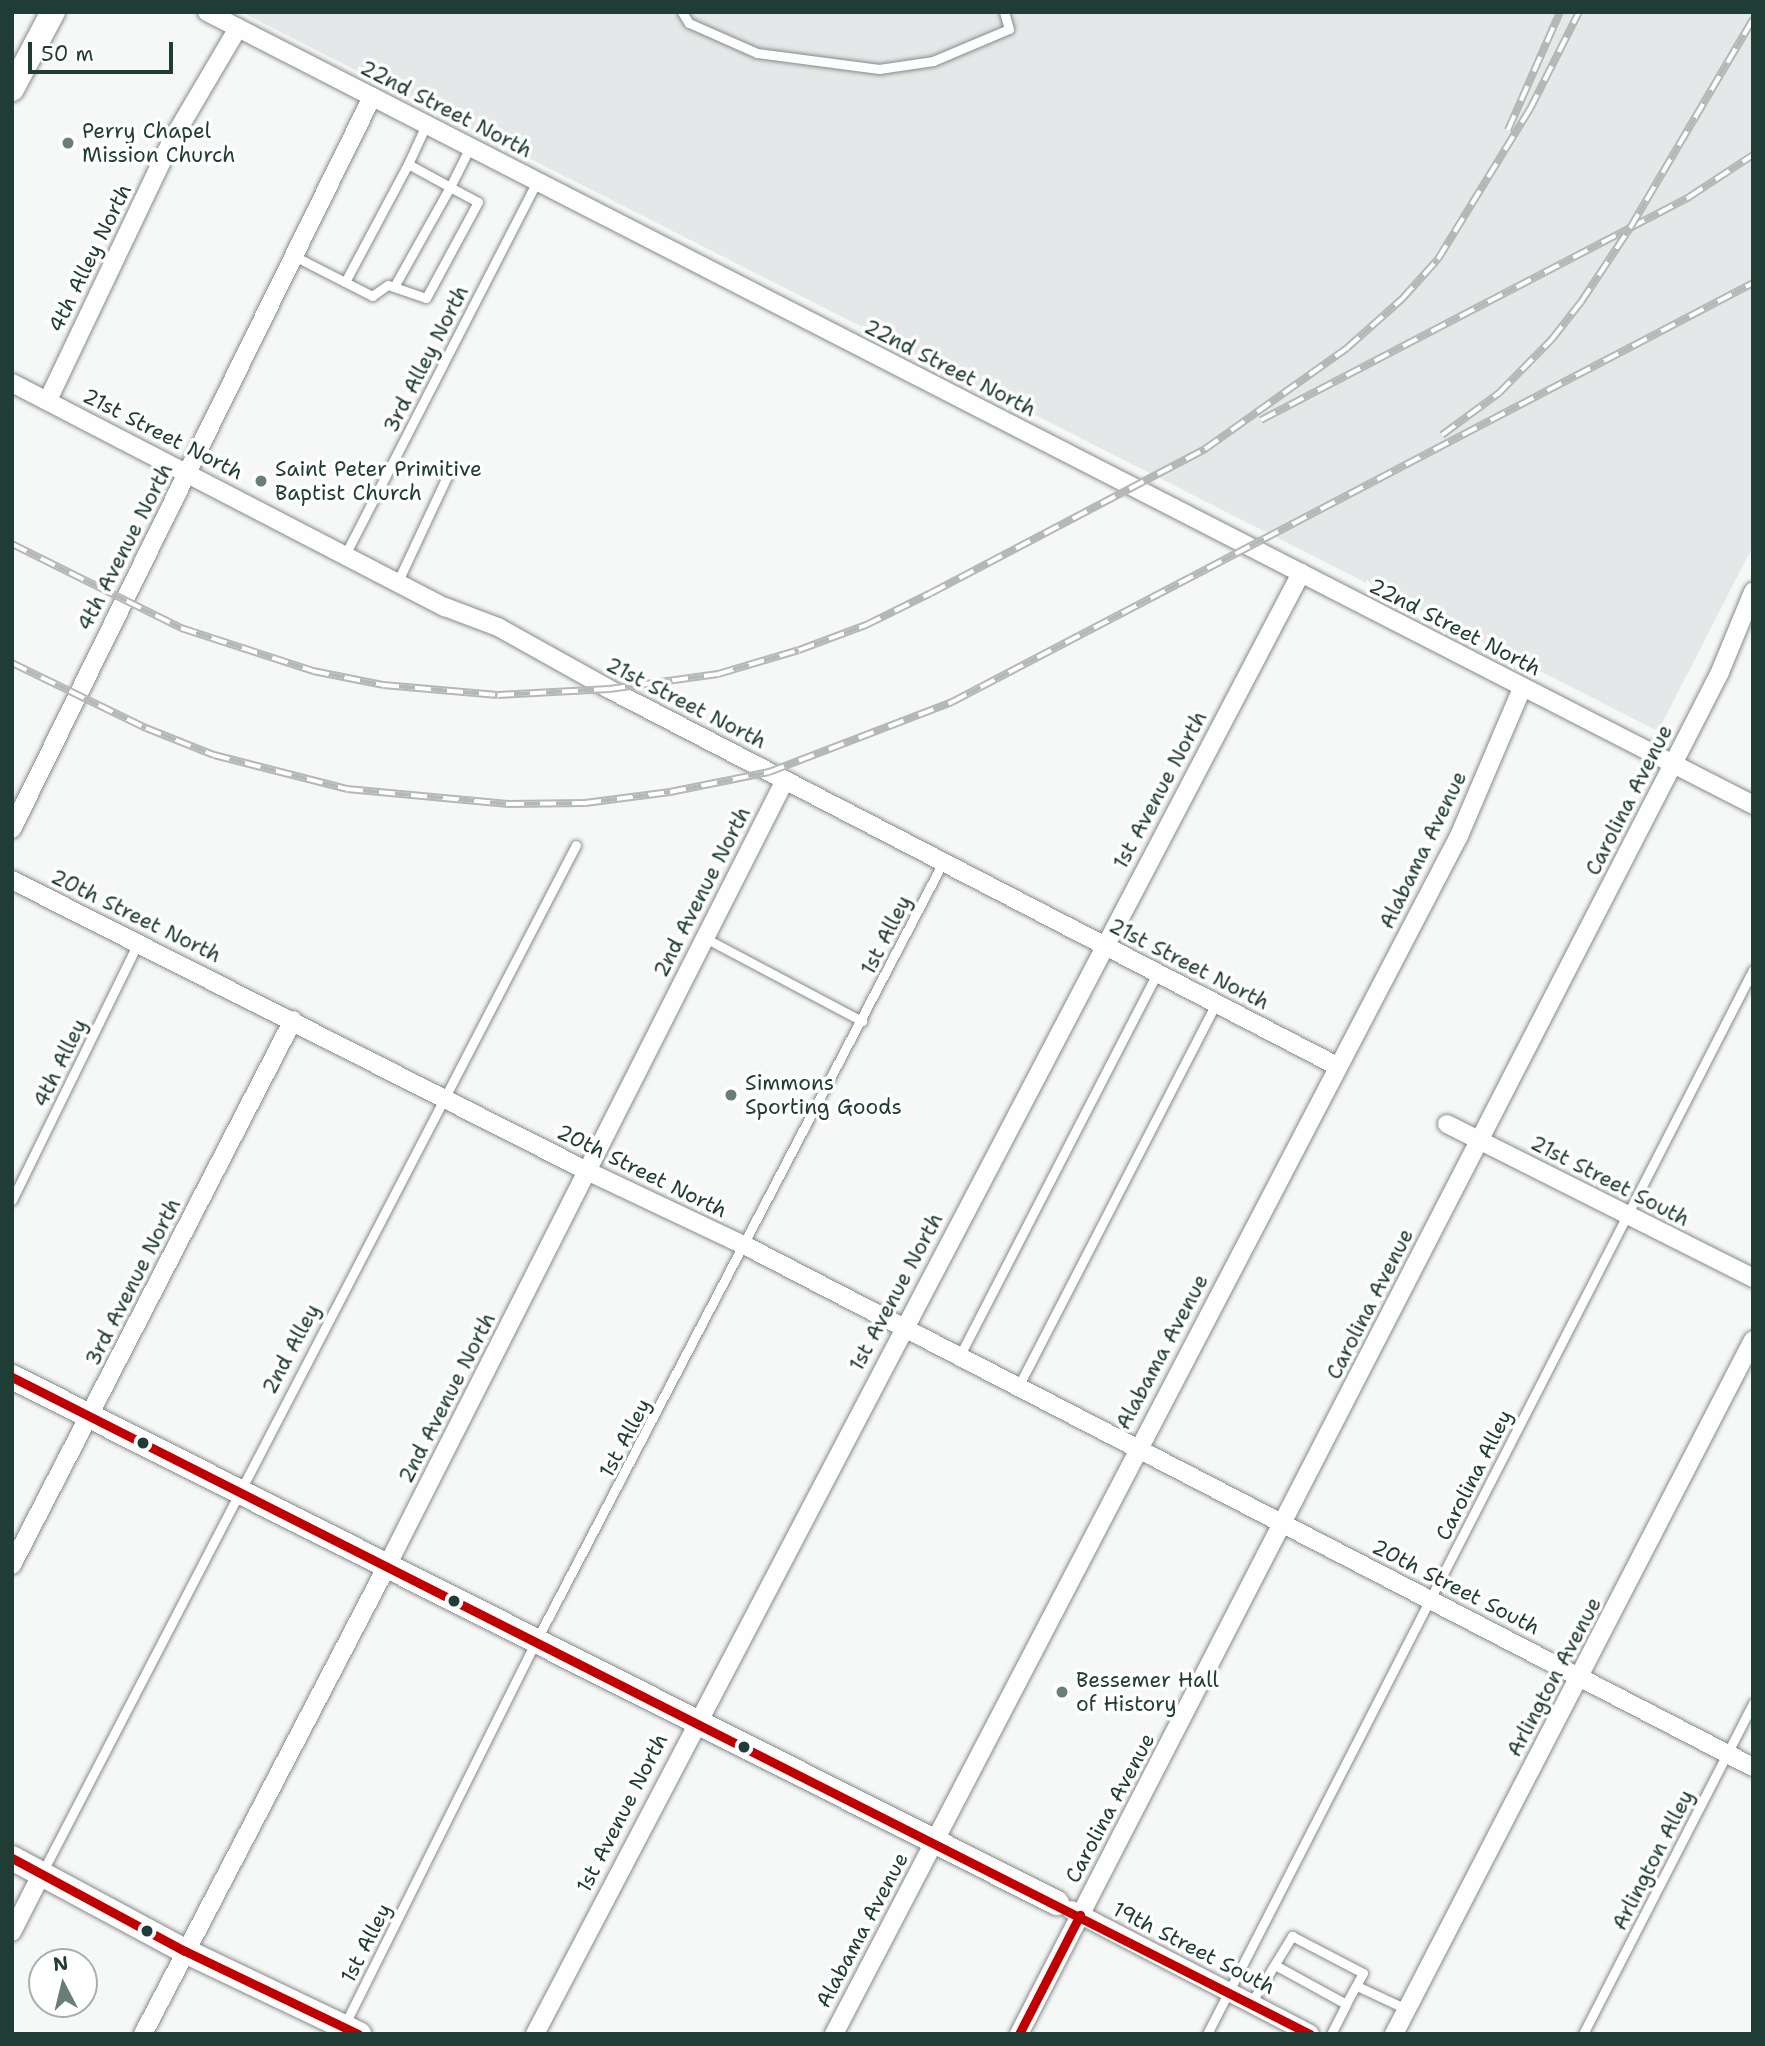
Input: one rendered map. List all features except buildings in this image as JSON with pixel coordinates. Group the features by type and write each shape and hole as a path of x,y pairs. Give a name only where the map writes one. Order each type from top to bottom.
{"street":[{"path":"12,89 52,12"},
{"name":"22nd Street North","path":"206,12 1753,805"},
{"name":"4th Alley North","path":"48,400 172,141 238,28"},
{"name":"4th Avenue North","path":"12,829 372,97"},
{"name":"21st Street North","path":"12,383 445,607 498,627 785,780 1338,1066"},
{"name":"1st Avenue North","path":"535,2034 695,1721 1301,573"},
{"name":"Carolina Avenue","path":"1019,2034 1283,1526 1720,672 1753,592"},
{"name":"Alabama Avenue","path":"834,2034 1459,836 1521,688"},
{"name":"2nd Avenue North","path":"143,2034 387,1566 785,780"},
{"name":"20th Street North","path":"12,880 587,1171 747,1246 1249,1508"},
{"name":"3rd Avenue North","path":"12,1565 293,1020"},
{"name":"21st Street South","path":"1447,1124 1753,1278"},
{"name":"Arlington Avenue","path":"1394,2034 1753,1340"},
{"path":"12,1377 1057,1903"},
{"name":"20th Street South","path":"1249,1508 1581,1676 1753,1767"},
{"path":"12,1858 185,1951 348,2031"},
{"path":"12,1932 43,1873"},
{"name":"19th Street South","path":"1057,1903 1310,2034"}],"lane":[{"path":"682,12 689,23 757,53 879,69 933,61 1009,29 1004,12"},
{"path":"345,282 426,125"},
{"path":"294,256 372,296 395,285 470,147"},
{"path":"395,285 426,298 478,202 408,164"},
{"name":"3rd Alley North","path":"345,553 537,181"},
{"path":"398,581 451,468"},
{"name":"2nd Alley","path":"43,1873 237,1491 576,845"},
{"name":"1st Alley","path":"348,2031 536,1641 747,1246 944,860"},
{"path":"705,938 862,1021"},
{"name":"4th Alley","path":"12,1200 138,943"},
{"name":"Carolina Alley","path":"1207,2034 1753,970"},
{"path":"959,1357 1157,972"},
{"path":"1018,1387 1216,1003"},
{"name":"Arlington Alley","path":"1583,2034 1753,1703"},
{"path":"1251,2003 1292,1936 1363,1973 1331,2034"},
{"path":"1275,1965 1346,2004"},
{"path":"1357,1986 1406,2009"}],"shaded area":[{"path":"241,12 1753,12 1753,546 1658,731"}],"railway":[{"path":"1508,130 1560,12"},
{"path":"12,544 181,628 313,671 383,685 498,695 609,689 718,674 799,650 866,625 931,593 1205,449 1347,348 1402,299 1438,259 1530,109 1579,12"},
{"path":"1442,435 1499,393 1552,339 1581,302 1630,228 1753,19"},
{"path":"1261,420 1689,197 1753,155"},
{"path":"12,663 146,728 214,755 347,789 508,804 585,803 670,792 769,772 952,702 1753,283"}],"transit line":[{"path":"12,1377 1310,2034"},
{"path":"12,1858 185,1951 358,2034"},
{"path":"1019,2034 1080,1915"}],"place":[{"name":"Perry Chapel Mission Church","path":"68,143"},
{"name":"Saint Peter Primitive Baptist Church","path":"261,481"},
{"name":"Simmons Sporting Goods","path":"731,1095"},
{"name":"Bessemer Hall of History","path":"1062,1692"}]}
